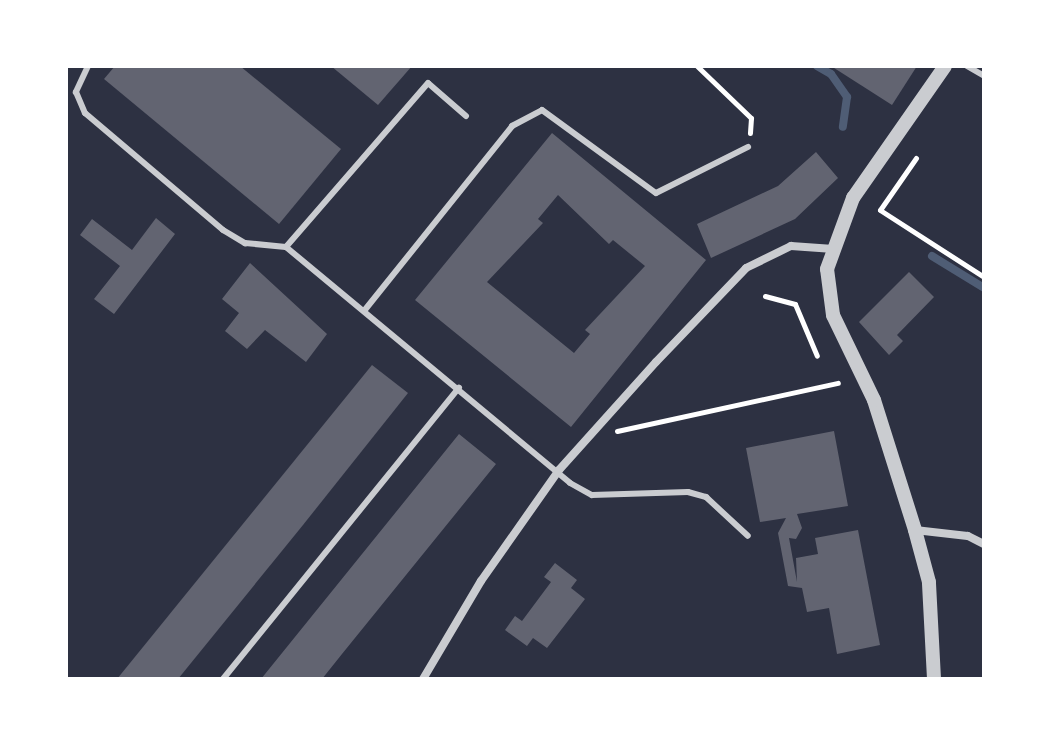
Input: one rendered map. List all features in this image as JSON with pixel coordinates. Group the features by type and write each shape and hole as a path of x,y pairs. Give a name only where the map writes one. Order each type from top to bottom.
{"street":[{"path":"934,679 929,582 874,400 833,315 827,279 830,249 853,198 945,66"},
{"path":"423,679 481,581 559,470 746,268 791,246 830,249"},
{"path":"915,530 968,536 984,544"}],"lane":[{"path":"88,66 76,92 85,113 223,230 245,243 286,247 592,495 688,492 706,497 748,536"},
{"path":"967,66 984,76"},
{"path":"286,247 428,83 466,116"},
{"path":"364,311 512,126 542,110 656,193 748,147"},
{"path":"223,679 459,388"}],"path":[{"path":"697,66 751,118 748,147"},
{"path":"916,158 880,210 984,277"},
{"path":"765,296 795,304 817,356"},
{"path":"617,431 838,383"}],"building":[{"path":"115,66 240,66 341,149 279,224 104,79"},
{"path":"331,66 412,66 378,105"},
{"path":"831,66 917,66 892,105"},
{"path":"552,133 706,260 571,427 415,300","holes":["558,195 609,244 613,240 645,266 585,330 590,334 574,353 487,282 543,223 538,219"]},
{"path":"816,152 838,178 795,219 711,258 697,224 778,186"},
{"path":"156,218 175,234 114,314 94,299 120,266 80,235 92,219 132,250"},
{"path":"250,263 327,334 306,362 265,330 247,349 225,331 239,313 222,299"},
{"path":"909,272 934,297 897,335 903,341 889,355 859,322"},
{"path":"372,365 408,393 178,679 117,679"},
{"path":"834,431 848,506 797,514 802,528 796,539 789,538 797,582 796,558 818,554 815,538 858,530 880,645 837,654 829,608 807,612 802,588 788,586 778,533 786,518 760,522 746,448"},
{"path":"459,434 496,464 322,679 261,679"},
{"path":"555,563 577,580 571,588 585,599 547,648 533,638 527,646 505,630 515,616 522,621 551,582 544,577"}],"waterway":[{"path":"817,66 831,74 847,97 843,127"},
{"path":"932,256 984,288"}]}
